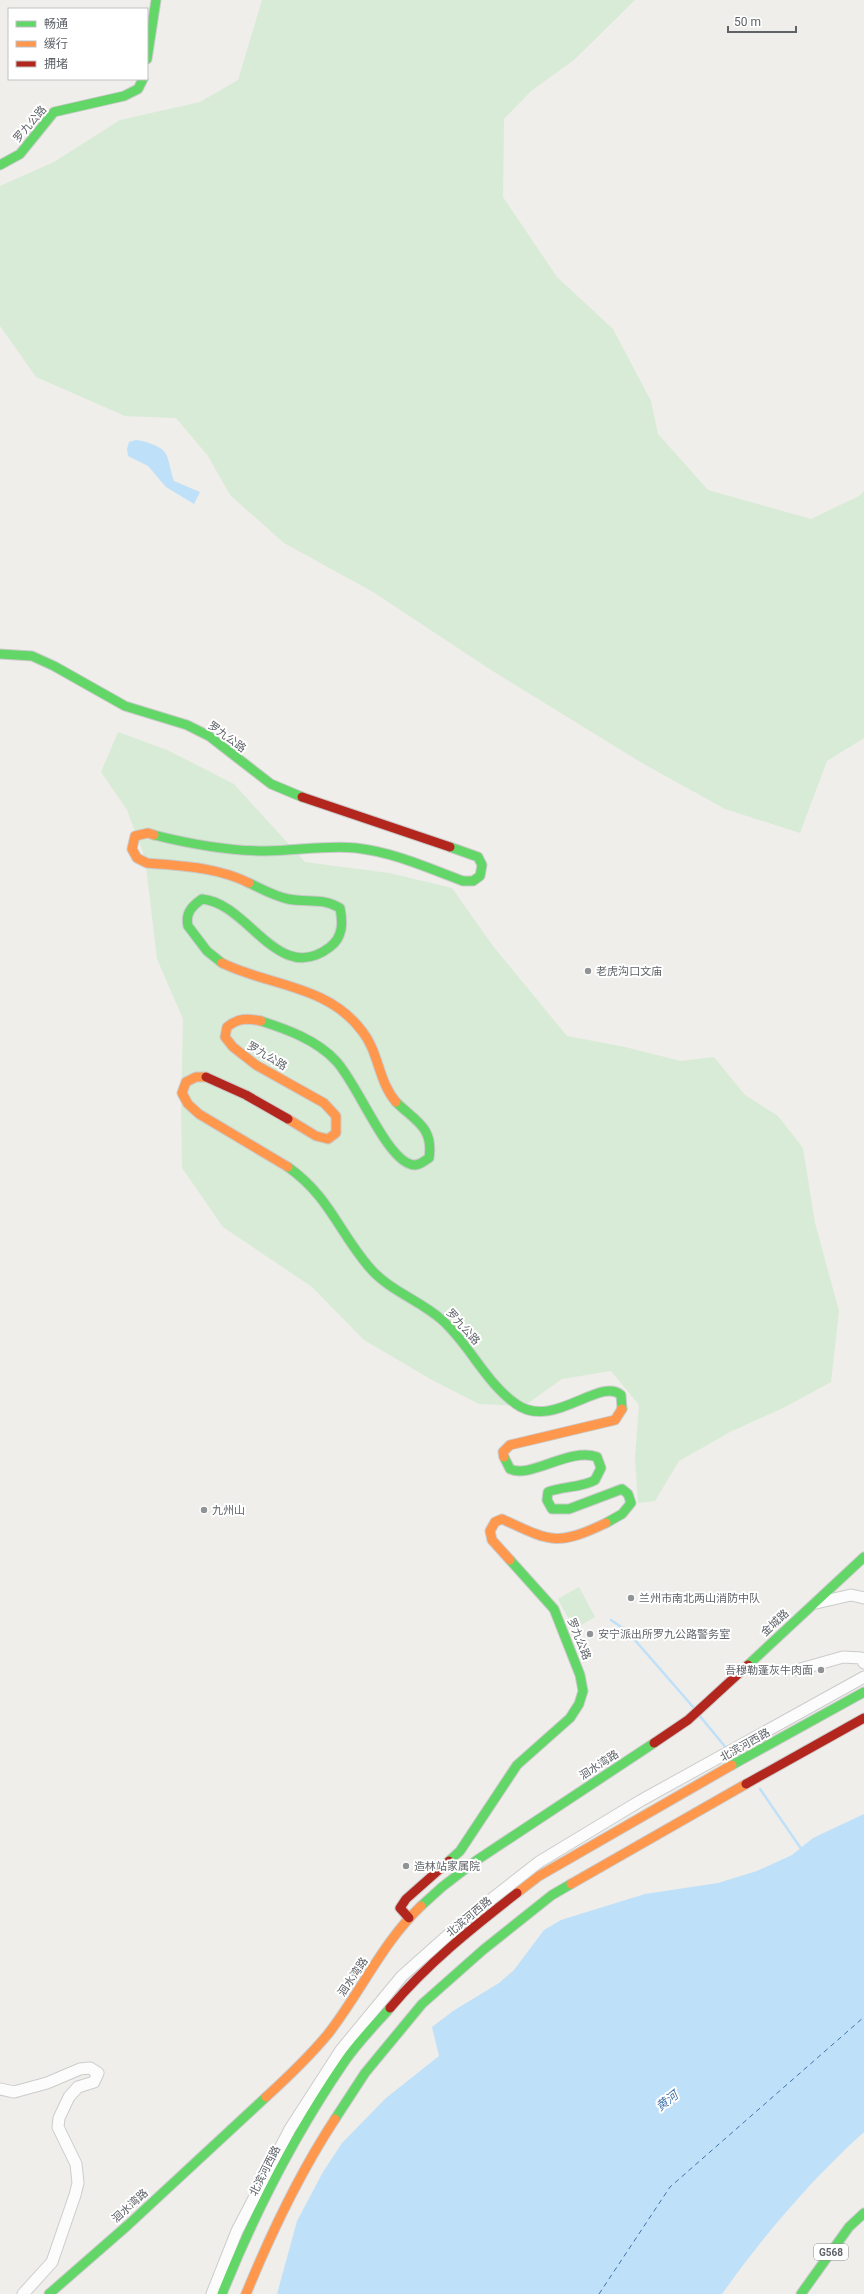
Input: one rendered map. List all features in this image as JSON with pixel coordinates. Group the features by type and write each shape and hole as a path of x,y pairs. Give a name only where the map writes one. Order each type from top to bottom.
{"main road":[{"path":"148,52 156,0"},
{"name":"罗九公路","path":"0,165 20,154 54,112 124,96 138,89 142,80"},
{"name":"罗九公路","path":"0,654 32,656 54,666 125,706 187,725 209,736 271,784 294,794 478,857 482,865 480,876 473,881 463,881 380,852 355,848 326,847 265,851 224,849 194,845 148,833 136,836 132,849 137,858 148,863 218,872 235,876 272,895 290,900 330,901 340,908 344,924 341,935 334,944 320,953 302,958 283,954 274,948 218,900 207,898 196,902 187,914 187,926 208,954 225,964 250,975 312,992 348,1016 361,1029 370,1043 385,1088 395,1101 423,1126 431,1137 432,1148 429,1158 420,1164 411,1166 401,1160 391,1149 335,1060 304,1038 272,1024 251,1020 237,1019 227,1027 225,1037 231,1047 244,1057 324,1103 335,1113 339,1123 336,1133 328,1139 316,1136 246,1095 204,1076 196,1077 186,1082 182,1093 188,1104 199,1114 299,1175 318,1193 376,1276 392,1288 422,1304 450,1327 508,1399 521,1408 534,1411 554,1411 567,1407 604,1390 614,1391 621,1396 624,1406 622,1413 615,1420 519,1442 510,1445 503,1452 504,1462 512,1470 523,1472 579,1454 590,1454 597,1458 601,1466 600,1474 594,1480 584,1484 558,1487 548,1492 547,1500 552,1509 561,1511 611,1490 622,1489 628,1494 631,1503 626,1512 575,1538 562,1541 549,1541 502,1519 495,1522 490,1531 492,1540 554,1609 580,1675 583,1691 579,1704 570,1718 517,1765 460,1851 406,1899 400,1908 409,1918"},
{"name":"金城路","path":"703,1706 864,1558"},
{"name":"北滨河西路","path":"222,2294 245,2238 297,2137 346,2060 406,1988 468,1932 539,1876 640,1817 864,1692"},
{"name":"洄水湾路","path":"48,2294 128,2225 294,2073 328,2033 393,1937 409,1918 442,1887 477,1860 693,1716 703,1706"},
{"path":"246,2294 265,2247 316,2148 365,2073 422,2004 483,1950 552,1895 651,1837 864,1718"},
{"name":"G568","path":"801,2294 849,2227 864,2212"}],"street":[{"path":"814,1603 851,1595 864,1598"},
{"path":"797,1670 843,1657 861,1658 864,1663"},
{"path":"212,2294 237,2231 290,2129 341,2050 402,1976 466,1919 538,1862 640,1801 864,1677"},
{"path":"0,2089 14,2092 47,2083 80,2069 90,2068 98,2073 94,2082 78,2088 69,2097 59,2118 58,2128 76,2164 78,2183 52,2262 23,2294"}],"green space":[{"path":"262,0 635,0 574,60 531,91 504,119 503,197 557,277 613,329 651,401 658,434 708,490 811,519 859,496 864,491 864,738 827,761 800,833 725,809 642,763 491,670 373,592 284,543 230,495 208,456 176,418 125,416 36,377 0,326 0,186 54,162 120,120 200,102 238,80"},
{"path":"118,732 167,750 234,784 305,862 389,873 452,888 493,946 567,1036 625,1047 681,1061 714,1057 745,1095 778,1116 803,1148 815,1223 839,1311 831,1382 785,1407 730,1432 679,1461 655,1501 638,1503 635,1458 639,1405 611,1371 562,1379 524,1406 479,1404 432,1380 364,1340 312,1287 223,1227 182,1168 181,1109 183,1019 157,959 145,858 127,810 101,772"},
{"path":"579,1587 595,1617 574,1629 558,1599"}],"water":[{"path":"136,440 153,444 164,451 167,456 174,481 200,492 194,504 166,487 148,466 128,456 127,449 129,442"},
{"name":"黄河","path":"864,1814 864,2132 825,2169 788,2209 722,2294 277,2294 297,2221 323,2172 342,2143 386,2098 439,2056 432,2027 453,2011 499,1983 514,1970 544,1930 561,1920 645,1894 718,1883 757,1871 792,1855 813,1838"}],"waterway":[{"path":"611,1620 627,1631 694,1708"},
{"path":"699,1715 727,1749"},
{"path":"760,1789 802,1850"}],"ferry route":[{"path":"599,2294 670,2187 864,2017"}],"traffic: fast":[{"path":"148,52 156,0"},
{"path":"0,165 20,154 54,112 124,96 138,89 142,80"},
{"path":"0,654 32,656 54,666 125,706 187,725 209,736 271,784 302,797"},
{"path":"154,835 209,846 251,851 276,851 333,847 356,848 397,857 463,881 473,881 480,876 482,865 478,857 450,847"},
{"path":"222,963 207,951 188,926 187,921 190,910 202,899 219,904 235,914 264,940 279,950 295,957 311,957 330,947 340,934 342,924 340,908 321,901 283,898 249,883"},
{"path":"261,1021 311,1041 336,1061 353,1085 381,1134 391,1148 401,1158 410,1164 420,1164 429,1158 429,1139 422,1126 396,1102"},
{"path":"288,1167 302,1178 324,1202 358,1254 369,1267 386,1283 442,1320 461,1341 495,1385 516,1404 530,1411 545,1411 560,1408 601,1392 612,1391 621,1395 622,1409"},
{"path":"504,1457 510,1469 519,1471 529,1470 575,1456 586,1455 597,1457 601,1468 595,1480 590,1483 548,1492 547,1500 552,1509 569,1509 622,1489 628,1494 631,1503 622,1514 606,1523"},
{"path":"748,1665 864,1557"},
{"path":"449,1861 460,1851 517,1765 570,1718 579,1704 583,1691 580,1675 554,1609 510,1560"},
{"path":"732,1765 864,1692"},
{"path":"421,1906 442,1887 477,1860 654,1743"},
{"path":"335,2119 365,2073 422,2004 483,1950 552,1895 571,1884"},
{"path":"222,2294 262,2203 309,2117 350,2054 390,2008"},
{"path":"49,2294 128,2225 266,2097"},
{"path":"801,2294 849,2227 864,2213"}],"traffic: slow":[{"path":"154,835 148,833 135,836 132,849 137,858 147,863 212,870 249,883"},
{"path":"222,963 240,971 315,995 332,1004 348,1016 368,1039 385,1085 396,1102"},
{"path":"261,1021 251,1019 239,1020 227,1027 225,1037 233,1047 256,1065 324,1103 336,1116 336,1133 328,1139 316,1136 288,1119"},
{"path":"206,1077 196,1077 186,1082 182,1093 188,1104 199,1114 288,1167"},
{"path":"504,1457 503,1452 510,1445 615,1420 622,1409"},
{"path":"510,1560 492,1540 490,1531 495,1522 502,1519 531,1532 553,1538 575,1536 606,1523"},
{"path":"517,1893 539,1876 732,1765"},
{"path":"571,1884 746,1784"},
{"path":"266,2097 298,2067 328,2034 383,1952 407,1920 421,1906"},
{"path":"246,2294 286,2204 309,2161 335,2119"}],"traffic: jam":[{"path":"302,797 450,847"},
{"path":"206,1077 246,1095 288,1119"},
{"path":"654,1743 688,1720 748,1665"},
{"path":"746,1784 864,1718"},
{"path":"409,1918 400,1908 406,1899 449,1861"},
{"path":"390,2008 419,1976 467,1933 517,1893"}],"place":[{"name":"老虎沟口文庙","path":"588,971"},
{"name":"九州山","path":"204,1510"},
{"name":"兰州市南北两山消防中队","path":"631,1598"},
{"name":"安宁派出所罗九公路警务室","path":"590,1634"},
{"name":"吾穆勒蓬灰牛肉面","path":"821,1670"},
{"name":"造林站家属院","path":"406,1866"}]}
